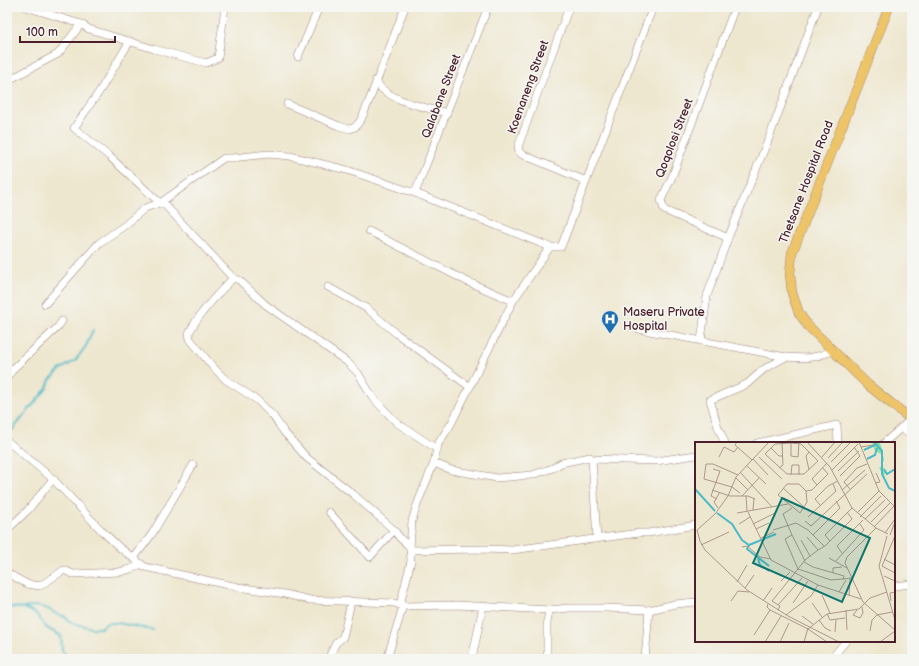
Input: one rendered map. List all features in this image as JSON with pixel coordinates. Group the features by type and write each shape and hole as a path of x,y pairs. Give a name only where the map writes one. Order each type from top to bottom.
{"main road":[{"name":"Thetsane Hospital Road","path":"888,7 792,253 790,274 792,293 799,313 808,326 868,385 911,420"}],"street":[{"path":"26,7 81,24 89,29 206,63 218,58 225,7"},
{"path":"298,57 319,7"},
{"path":"288,104 314,116 350,129 356,127 361,120 405,7"},
{"name":"Qalabane Street","path":"415,193 488,7"},
{"name":"Koenaneng Street","path":"569,7 518,147 521,154 586,181"},
{"path":"45,304 99,243 124,226 145,208 160,203 224,158 268,154 290,156 347,170 415,193 550,247 561,247 654,7"},
{"name":"Qoqolosi Street","path":"728,238 664,210 661,200 672,177 735,7"},
{"path":"701,342 707,296 728,238 754,178 818,7"},
{"path":"7,81 58,54 81,24"},
{"path":"130,41 99,92 74,128 110,157 160,203 165,205 233,278 239,280 266,305 347,362 358,373 374,398 396,424 437,449"},
{"path":"376,80 380,87 392,95 408,102 447,113"},
{"path":"368,231 466,281 513,301"},
{"path":"388,659 411,561 410,548 412,521 434,463 440,439 451,424 513,301 550,247"},
{"path":"233,278 208,304 189,333 190,339 212,366 226,380 257,400 273,416 284,432 307,458 353,494 394,530 410,548 512,550 648,533 695,525"},
{"path":"328,287 366,308 397,334 470,387"},
{"path":"7,377 15,367 58,328 62,321"},
{"path":"639,329 786,357 804,359 814,358 833,351"},
{"path":"725,442 718,427 710,400 747,384 764,369 786,357"},
{"path":"885,442 911,420"},
{"path":"761,442 837,425 838,442"},
{"path":"901,428 912,437"},
{"path":"7,441 53,479 102,531 119,547 145,567 238,587 285,594 310,600 394,603 401,606 483,606 549,610 569,608 649,610 675,604 695,602"},
{"path":"434,463 451,470 497,478 532,474 552,468 561,462 590,457 592,460 656,461 695,455"},
{"path":"592,460 597,539"},
{"path":"134,558 152,534 193,465"},
{"path":"7,530 28,510 53,479"},
{"path":"329,512 370,557 394,530"},
{"path":"7,573 27,584 40,586 64,570 73,574 95,574 125,571 141,564"},
{"path":"895,586 912,584"},
{"path":"328,659 336,643 343,637 351,602"},
{"path":"472,659 483,606"},
{"path":"547,659 547,623 549,610"},
{"path":"645,659 649,610"},
{"path":"831,659 845,642"}],"waterway":[{"path":"7,432 12,430 47,388 50,380 61,369 75,361 86,346 93,330"},
{"path":"7,607 24,608 35,606 46,608 58,615 64,616 72,623 92,628 101,628 107,623 118,623 153,630"},
{"path":"25,609 37,615 47,628 61,636 62,650 67,657 74,659"}],"place":[{"name":"Maseru Private Hospital","path":"610,334"}]}
